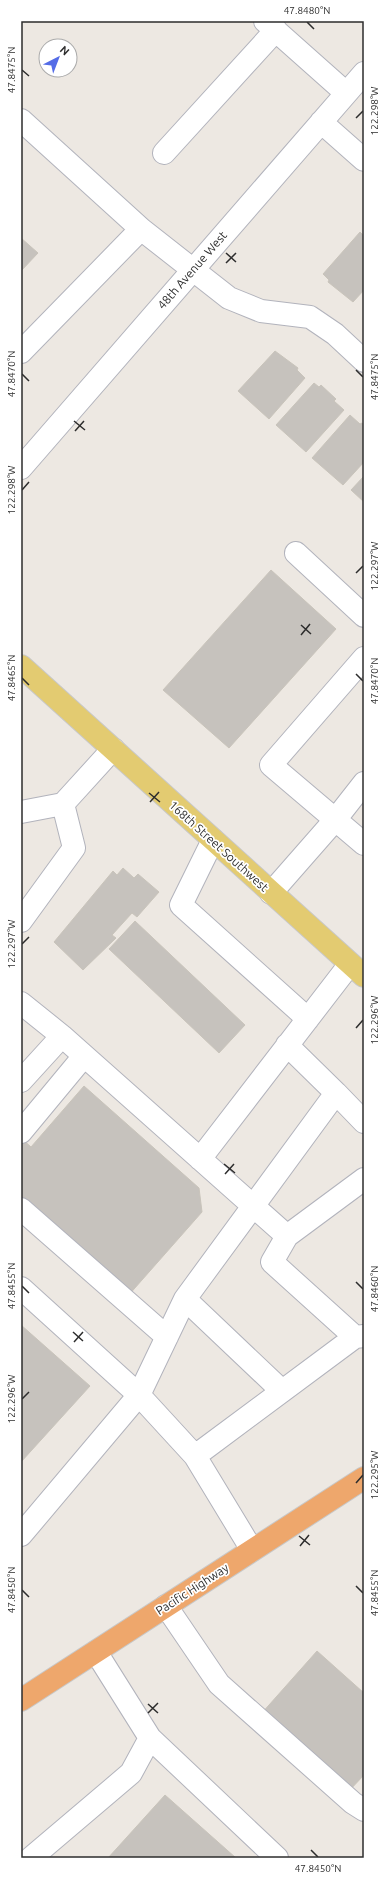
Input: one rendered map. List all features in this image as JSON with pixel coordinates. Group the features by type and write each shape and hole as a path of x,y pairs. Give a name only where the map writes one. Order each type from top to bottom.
{"highway":[{"name":"Pacific Highway","path":"23,1694 96,1652 364,1478"}],"main road":[{"name":"168th Street Southwest","path":"21,666 357,970"}],"street":[{"path":"164,153 271,25 346,93"},
{"name":"48th Avenue West","path":"21,468 364,73"},
{"path":"21,120 141,229 229,298 261,311 310,317 335,334 364,361"},
{"path":"321,122 364,160"},
{"path":"21,352 141,229"},
{"path":"296,554 364,616"},
{"path":"364,658 271,765 364,844"},
{"path":"21,812 63,804 113,749"},
{"path":"271,893 335,820 364,783"},
{"path":"21,921 74,848 63,804"},
{"path":"213,840 181,905 308,1019"},
{"path":"200,1159 308,1019 357,970"},
{"path":"21,1003 62,1036 287,1236"},
{"path":"21,1081 62,1036"},
{"path":"287,1045 364,1122"},
{"path":"21,1132 84,1056"},
{"path":"21,1534 139,1395 185,1300 336,1093"},
{"path":"195,1456 282,1391 360,1336 272,1262 287,1236 364,1179"},
{"path":"21,1209 167,1337"},
{"path":"21,1288 139,1395 195,1456 252,1550"},
{"path":"185,1300 282,1391"},
{"path":"166,1606 219,1684 358,1806"},
{"path":"96,1652 150,1738 277,1858"},
{"path":"31,1858 131,1772 150,1738"}],"building":[{"path":"360,232 364,236 364,290 353,302 328,282 329,280 323,274"},
{"path":"21,238 38,253 21,271"},
{"path":"275,351 298,368 297,370 305,378 269,419 238,391"},
{"path":"314,383 319,387 321,385 336,399 334,401 344,410 306,452 276,425"},
{"path":"350,415 360,424 362,423 364,425 364,462 343,485 312,458"},
{"path":"364,476 364,502 351,490"},
{"path":"271,570 336,629 229,748 163,690"},
{"path":"123,868 134,878 138,874 159,892 137,917 132,913 112,935 116,938 83,970 54,942 113,871 117,875"},
{"path":"135,921 245,1025 219,1053 109,949"},
{"path":"84,1086 199,1188 202,1212 127,1297 21,1204 21,1138 31,1147"},
{"path":"21,1325 90,1386 21,1462"},
{"path":"317,1651 364,1693 364,1775 348,1792 261,1714"},
{"path":"165,1795 236,1858 108,1858"}]}
